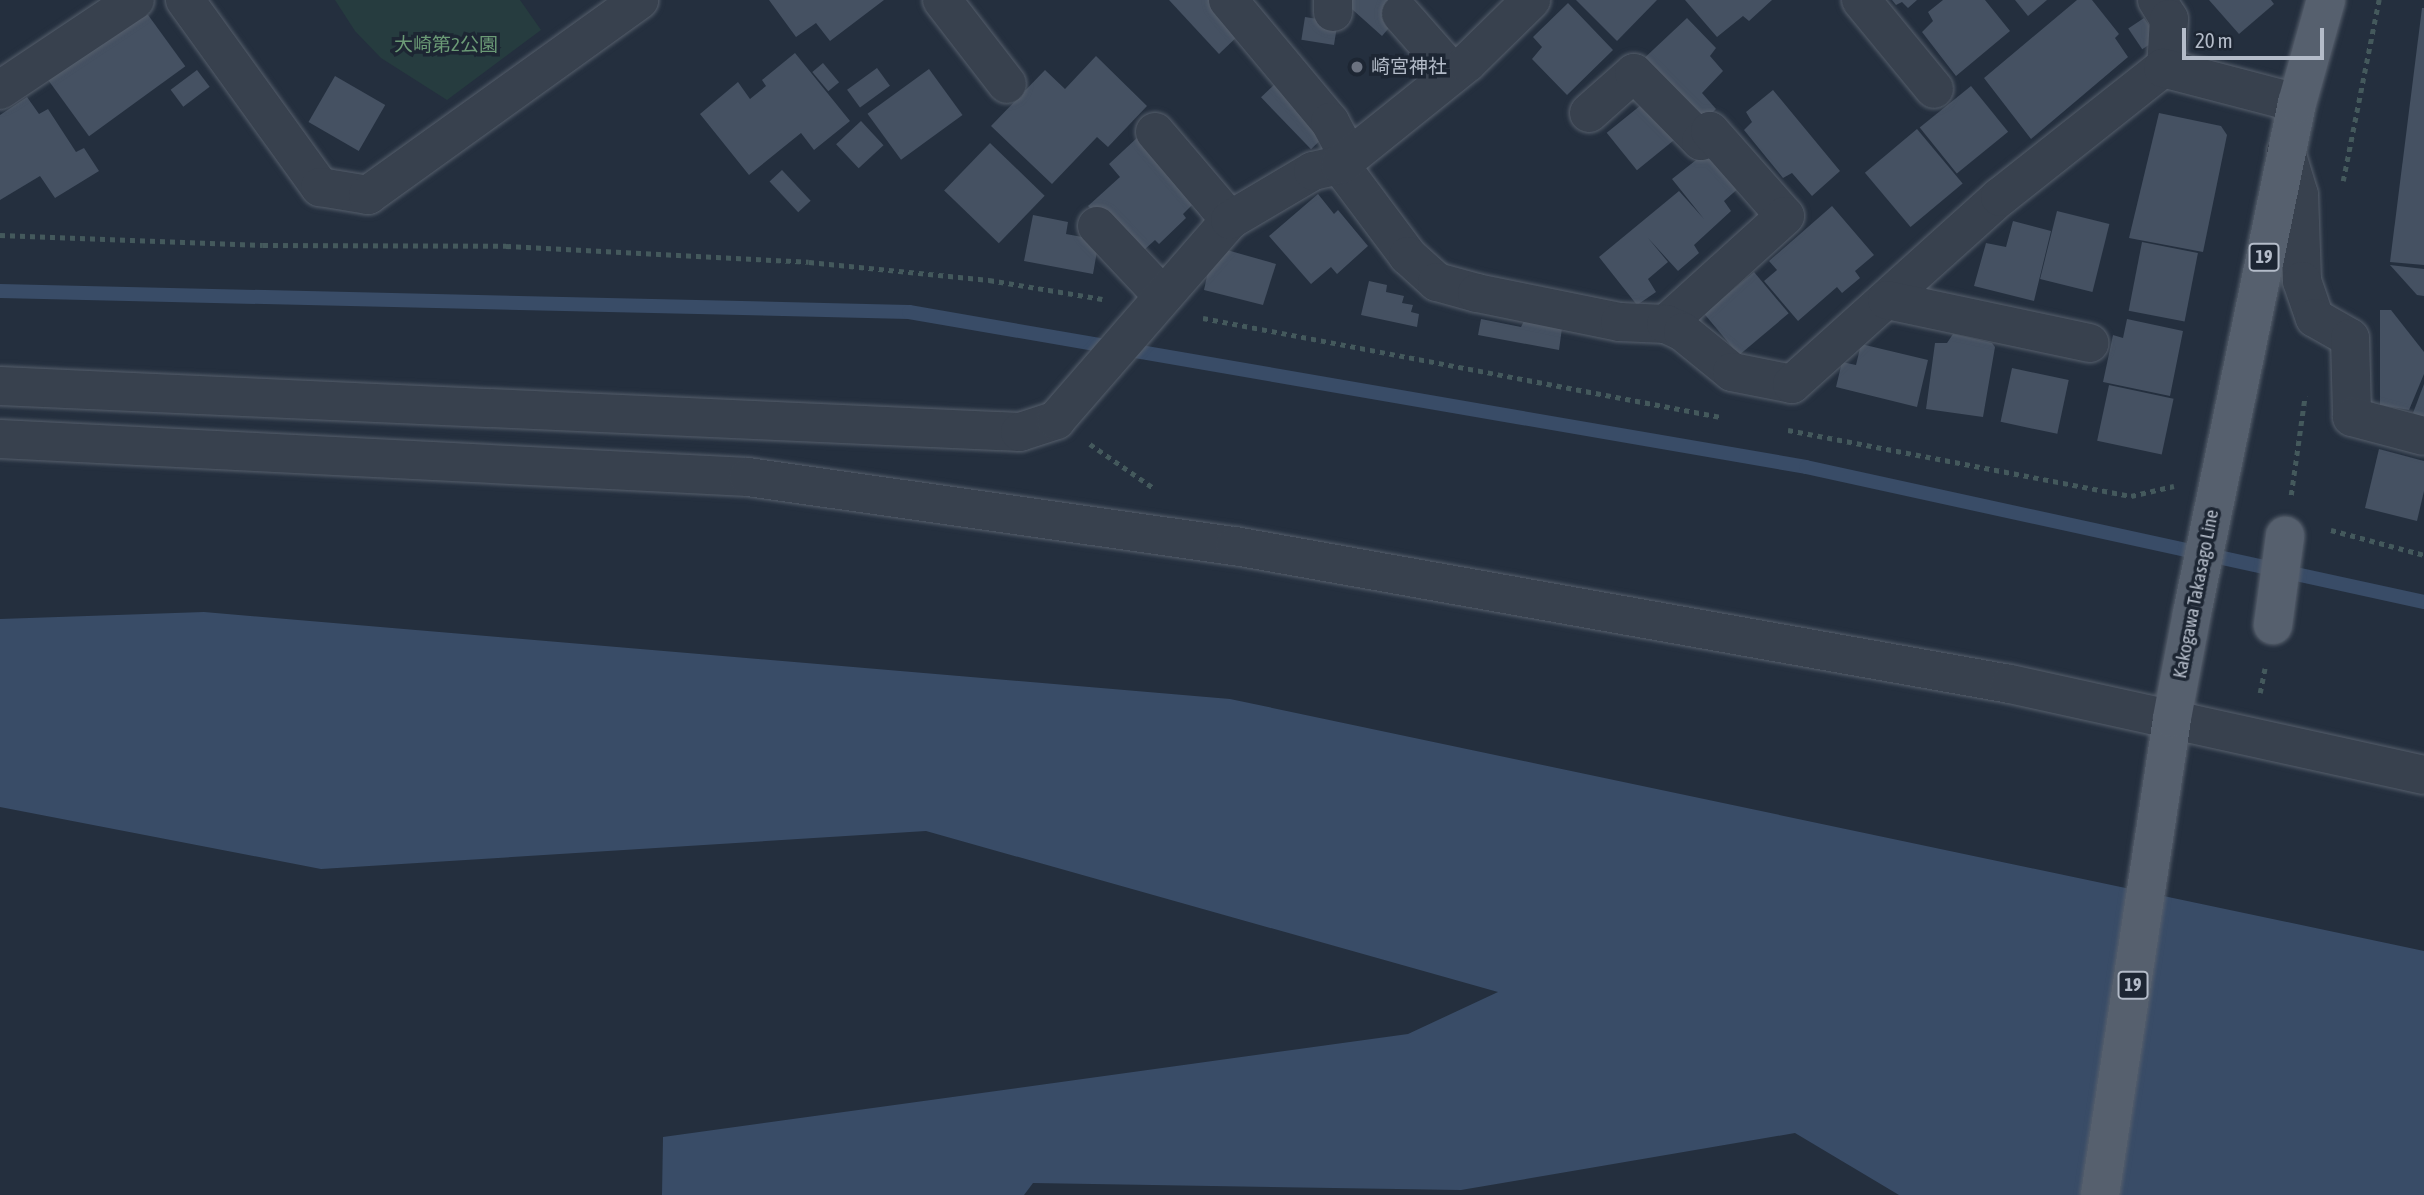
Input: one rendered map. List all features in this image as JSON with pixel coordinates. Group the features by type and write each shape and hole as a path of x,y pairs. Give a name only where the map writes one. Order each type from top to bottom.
{"main road":[{"name":"Kakogawa Takasago Line","path":"2100,1195 2172,718 2286,152 2326,0"},
{"path":"2273,625 2285,536"}],"street":[{"path":"0,90 135,0"},
{"path":"186,0 320,187 368,195 639,0"},
{"path":"942,0 1007,84"},
{"path":"1228,0 1330,122 1344,161 1408,256 1437,282 1477,293 1620,322 1666,324 1684,332 1732,372 1792,384 2000,197 2163,68 2297,103"},
{"path":"0,386 1020,432 1056,420 1230,220 1312,170 1344,161 1453,73 1531,0"},
{"path":"1861,0 1934,89"},
{"path":"2157,0 2169,19 2166,69"},
{"path":"1401,13 1453,73"},
{"path":"1589,113 1634,73 1701,141 1710,131 1785,216 1666,324"},
{"path":"1155,132 1230,220"},
{"path":"2286,152 2299,195 2302,281 2315,318 2350,338 2352,416 2424,436"},
{"path":"1097,226 1157,302"},
{"path":"1886,300 2089,343"},
{"path":"0,439 748,477 1249,548 2010,684 2424,775"}],"path":[{"path":"1056,420 1157,491"},
{"path":"2331,530 2424,555"}],"green space":[{"name":"大崎第2公園","path":"335,0 520,0 541,30 447,100 381,58 355,31"}],"water":[{"path":"204,612 1230,699 2424,951 2424,1195 1899,1195 1795,1133 1461,1190 1033,1183 1024,1195 662,1195 663,1137 1408,1034 1498,992 926,831 321,869 0,807 0,619"}],"building":[{"path":"769,0 884,0 830,41 816,23 796,37"},
{"path":"1169,0 1213,0 1242,32 1219,54"},
{"path":"1413,0 1382,36 1344,2"},
{"path":"1576,0 1657,0 1617,41"},
{"path":"1685,0 1772,0 1749,21 1743,16 1717,37"},
{"path":"1892,0 1917,0 1908,8 1902,2 1896,5"},
{"path":"1943,0 1985,0 2010,31 1956,76 1922,32 1933,21 1928,12"},
{"path":"2015,0 2047,0 2028,16"},
{"path":"2077,0 2092,0 2119,34 2115,38 2128,57 2031,139 1984,78"},
{"path":"2209,0 2271,0 2274,4 2239,34"},
{"path":"1568,3 1613,50 1567,95 1532,59 1542,47 1533,37"},
{"path":"143,8 185,66 89,136 47,78"},
{"path":"2424,8 2424,265 2390,262"},
{"path":"1305,17 1338,22 1334,45 1301,40"},
{"path":"1687,18 1716,48 1710,56 1723,71 1702,93 1716,109 1698,127 1638,64"},
{"path":"2144,18 2158,39 2142,49 2128,29"},
{"path":"795,53 850,121 814,150 801,133 749,175 700,114 738,82 750,99 766,86 762,80"},
{"path":"1096,56 1147,106 1108,147 1097,137 1052,184 991,126 1045,70 1065,89"},
{"path":"823,63 839,82 828,91 812,72"},
{"path":"877,68 890,86 860,108 847,90"},
{"path":"929,69 963,115 901,160 868,114"},
{"path":"197,70 210,87 183,107 171,90"},
{"path":"335,76 385,105 359,151 308,122"},
{"path":"1279,80 1329,132 1311,149 1261,97"},
{"path":"1971,86 2008,132 1957,173 1920,128"},
{"path":"1773,90 1840,171 1812,196 1792,173 1783,178 1744,130 1752,122 1746,112"},
{"path":"27,97 39,114 48,109 76,152 84,148 99,171 55,198 40,176 0,200 0,115"},
{"path":"1651,97 1681,134 1637,170 1607,133"},
{"path":"2159,113 2221,126 2227,135 2203,252 2129,238"},
{"path":"861,121 884,145 859,168 836,144"},
{"path":"1917,129 1963,183 1911,227 1865,173"},
{"path":"1138,137 1207,209 1200,215 1192,205 1183,214 1186,218 1159,244 1155,240 1144,250 1142,265 1088,206 1120,177 1109,164"},
{"path":"990,143 1045,196 999,243 944,190"},
{"path":"1710,149 1741,186 1724,201 1731,211 1694,245 1699,253 1678,271 1648,238 1668,262 1648,279 1656,292 1637,305 1599,257 1679,191 1704,219 1672,179"},
{"path":"782,170 811,201 798,212 770,182"},
{"path":"1318,194 1334,214 1338,210 1368,246 1337,274 1331,267 1311,284 1269,236"},
{"path":"1832,206 1874,255 1855,271 1860,278 1842,293 1837,287 1798,321 1764,281 1777,270 1769,261"},
{"path":"2057,211 2109,224 2092,292 2040,279"},
{"path":"1033,215 1068,222 1066,234 1099,240 1093,274 1024,261"},
{"path":"2013,221 2051,231 2034,301 1974,286 1986,243 2006,247"},
{"path":"2142,242 2198,253 2185,322 2129,311"},
{"path":"1227,250 1276,264 1263,305 1204,290 1210,262"},
{"path":"2390,265 2424,269 2424,296 2417,295"},
{"path":"1754,272 1789,313 1739,355 1704,314"},
{"path":"1369,281 1387,285 1386,292 1404,296 1402,303 1413,305 1411,312 1419,314 1417,327 1361,315"},
{"path":"2380,310 2391,310 2424,352 2424,374 2409,410 2380,405"},
{"path":"1481,319 1521,327 1525,319 1562,328 1559,350 1478,335"},
{"path":"2127,319 2183,331 2170,396 2103,382 2113,335 2123,338"},
{"path":"1953,334 1992,343 1995,347 1983,417 1926,409 1935,343 1947,343"},
{"path":"1861,344 1928,360 1917,407 1836,387 1842,362 1856,365"},
{"path":"2012,368 2069,380 2057,434 2001,422"},
{"path":"2424,384 2424,418 2413,413"},
{"path":"2109,385 2174,399 2162,454 2097,441"},
{"path":"2379,449 2424,461 2424,491 2417,521 2365,508"}],"waterway":[{"path":"0,291 909,312 1806,467 2424,602"}],"place":[{"name":"崎宮神社","path":"1357,67"}]}
